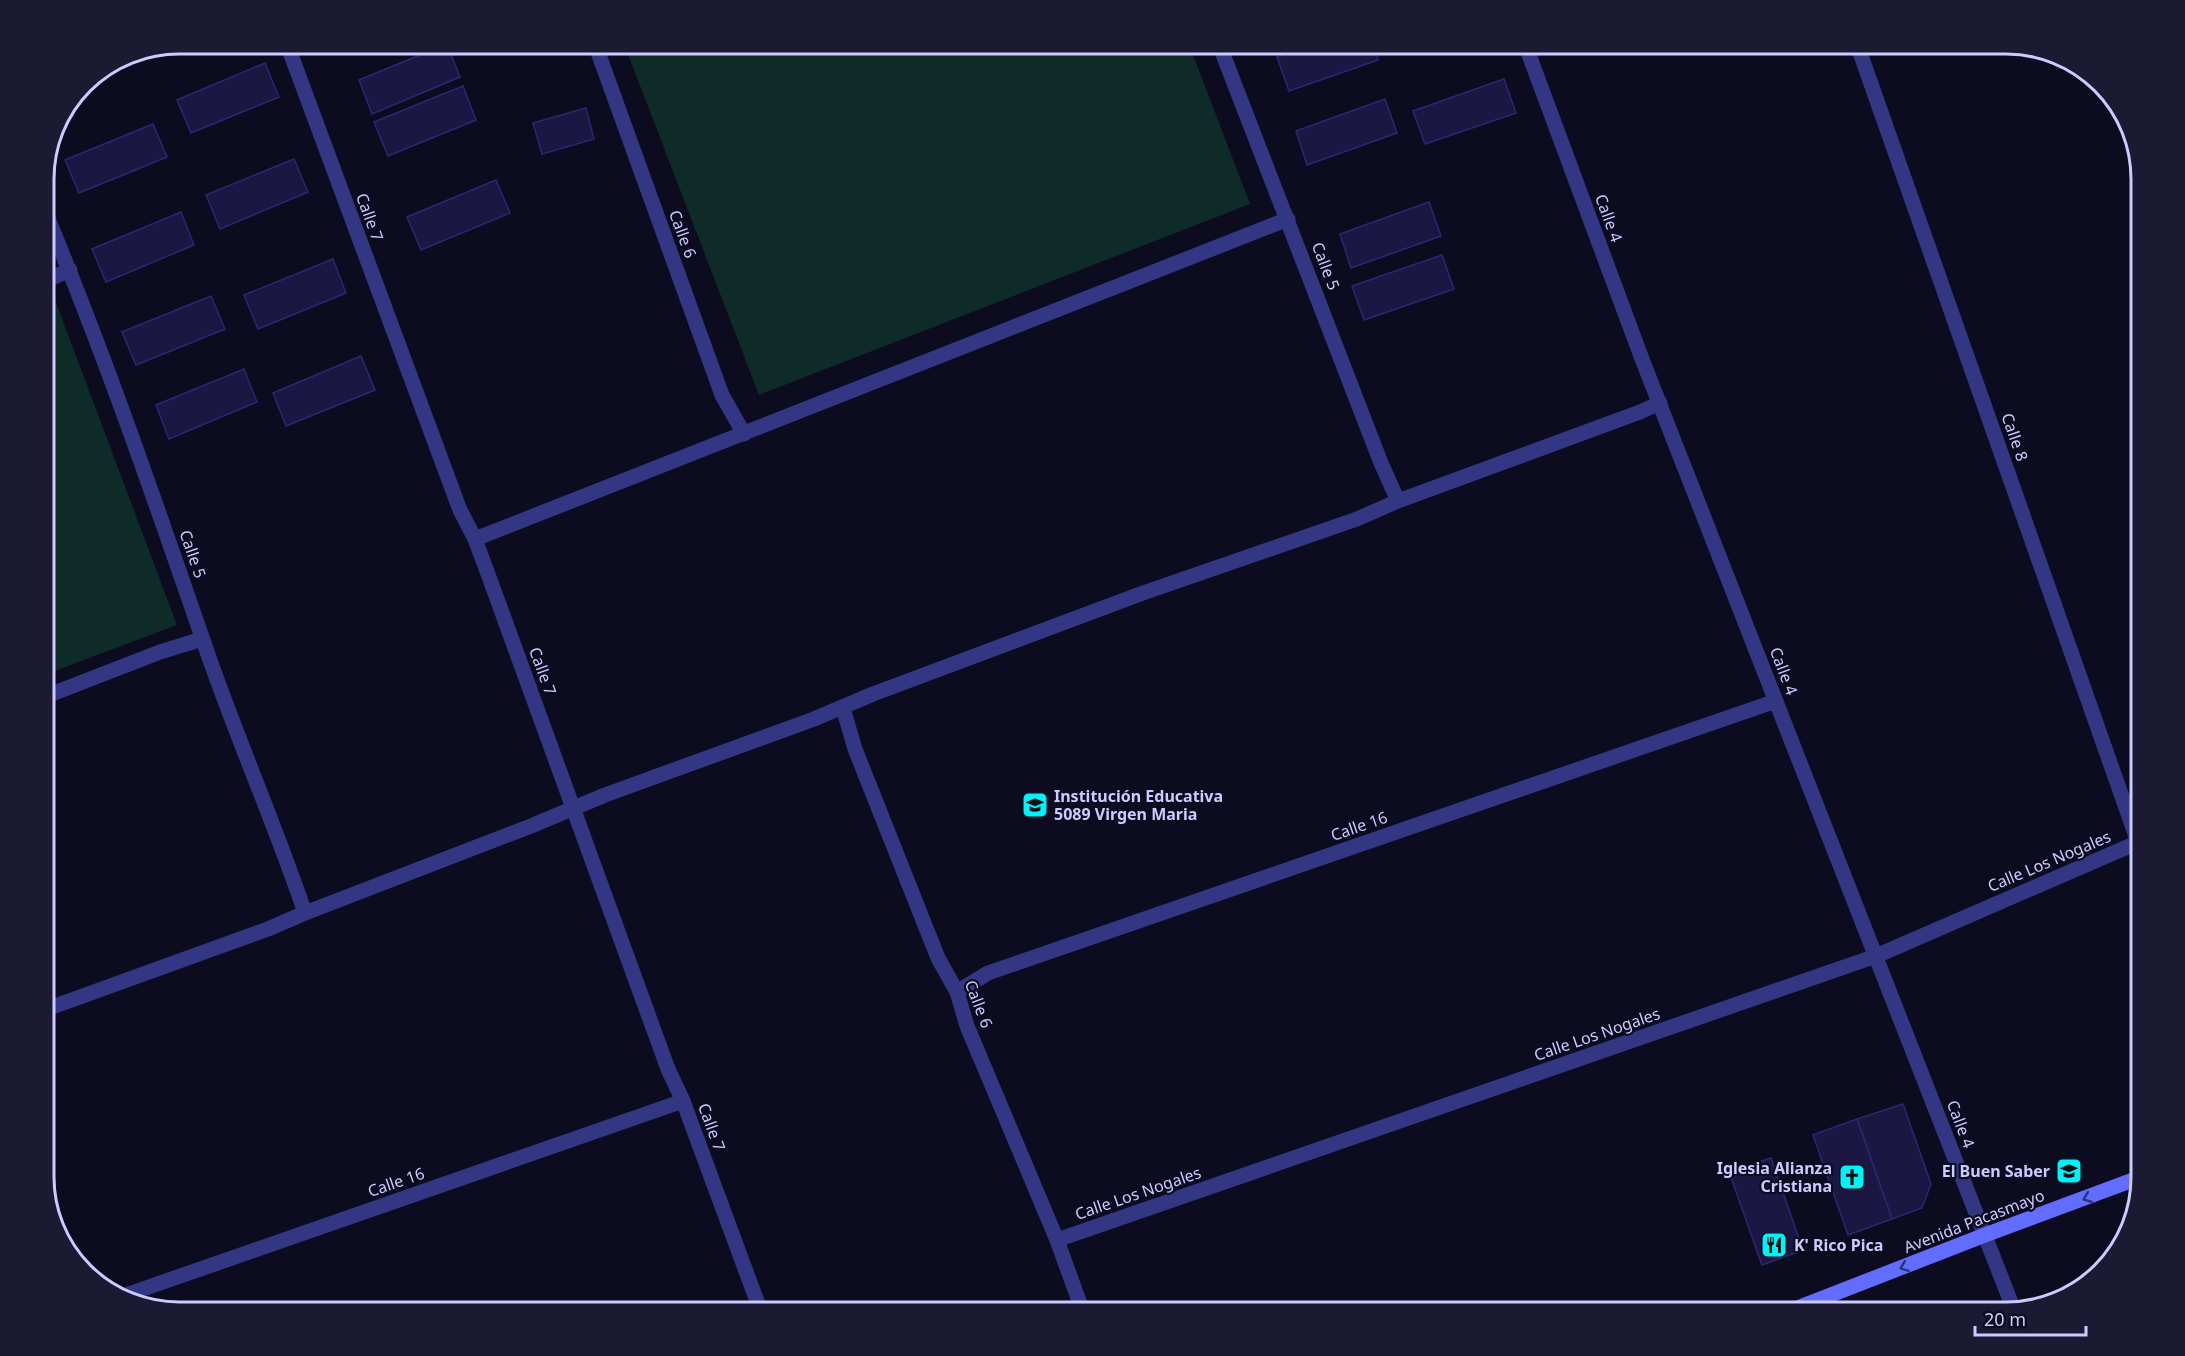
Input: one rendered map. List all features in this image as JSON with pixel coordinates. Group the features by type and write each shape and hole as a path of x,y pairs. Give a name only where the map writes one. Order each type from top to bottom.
{"main road":[{"name":"Avenida Pacasmayo","path":"1813,1302 1985,1235 2131,1182"}],"street":[{"name":"Calle 7","path":"291,54 460,510 475,539 668,1069 683,1101 757,1302"},
{"name":"Calle 6","path":"599,54 722,395 744,434"},
{"name":"Calle 5","path":"1223,54 1381,463 1398,501"},
{"name":"Calle 4","path":"1529,54 1660,403 2011,1302"},
{"name":"Calle 8","path":"1861,54 2131,817"},
{"path":"475,539 1288,219"},
{"name":"Calle 5","path":"54,232 151,487 202,639 305,913"},
{"path":"54,277 70,270"},
{"path":"54,1006 268,929 574,808 843,708 873,694 1143,593 1357,519 1398,501 1660,403"},
{"path":"54,693 160,652 202,639"},
{"name":"Calle 16","path":"957,992 988,973 1776,700"},
{"name":"Calle 6","path":"843,708 855,749 938,958 957,992 967,1026 1057,1240 1079,1302"},
{"name":"Calle Los Nogales","path":"1057,1240 1876,956 2131,846"},
{"name":"Calle 16","path":"131,1293 683,1101"}],"green space":[{"path":"628,54 1193,54 1250,204 759,395"},
{"path":"54,300 177,625 54,671"}],"building":[{"path":"423,54 451,54 460,77 372,114 359,80"},
{"path":"1286,54 1376,54 1378,60 1289,91 1277,57"},
{"path":"265,63 279,97 191,133 177,100"},
{"path":"1504,79 1516,113 1425,144 1413,111"},
{"path":"463,86 476,120 388,156 374,122"},
{"path":"1385,99 1397,133 1307,165 1296,131"},
{"path":"586,108 594,139 542,154 533,123"},
{"path":"153,124 167,157 79,193 65,160"},
{"path":"294,159 308,192 220,229 206,195"},
{"path":"496,180 510,213 421,250 407,217"},
{"path":"1429,202 1441,236 1351,268 1340,234"},
{"path":"181,212 194,245 106,282 92,249"},
{"path":"1442,255 1454,289 1364,320 1352,286"},
{"path":"333,259 346,293 258,329 244,295"},
{"path":"211,296 225,329 136,365 122,332"},
{"path":"361,356 375,390 286,426 273,393"},
{"path":"244,369 257,402 169,439 156,405"},
{"path":"1903,1104 1931,1184 1922,1208 1892,1219 1857,1119"},
{"name":"Iglesia Alianza Cristiana","path":"1857,1119 1892,1219 1848,1235 1813,1135"},
{"path":"1771,1158 1803,1250 1762,1265 1729,1172"}],"place":[{"name":"Institución Educativa 5089 Virgen Maria","path":"1035,805"},
{"name":"El Buen Saber","path":"2069,1171"},
{"name":"Iglesia Alianza Cristiana","path":"1852,1177"},
{"name":"K' Rico Pica","path":"1774,1245"}]}
